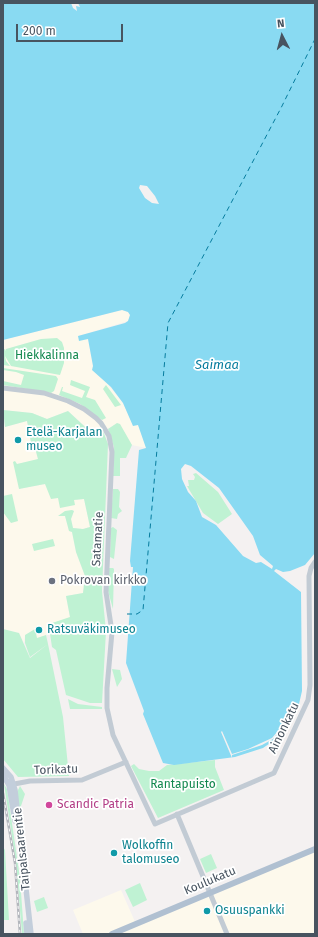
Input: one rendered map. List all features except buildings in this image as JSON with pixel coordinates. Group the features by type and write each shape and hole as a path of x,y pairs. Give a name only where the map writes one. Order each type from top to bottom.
{"main road":[{"name":"Taipalsaarentie","path":"3,768 11,784 31,934"},
{"name":"Taipalsaarentie","path":"3,775 11,784 27,934"},
{"name":"Koulukatu","path":"112,934 315,849"}],"street":[{"name":"Satamatie","path":"3,388 50,395 80,406 101,423 109,436 112,452 106,592 112,625 107,703 110,726 155,824"},
{"name":"Ainonkatu","path":"155,824 274,773 308,700 310,685 309,576 311,568 315,562"},
{"name":"Torikatu","path":"11,784 30,781 82,780 126,762"},
{"path":"177,814 227,934"}],"shaded area":[{"path":"122,310 128,312 130,315 128,321 78,336 88,339 93,366 123,403 133,425 138,424 146,448 132,445 117,424 103,431 97,437 68,411 47,419 32,413 3,410 3,340"},
{"path":"3,418 5,427 27,421 32,448 35,448 38,460 16,464 19,489 45,484 58,498 74,500 84,499 90,527 83,529 73,528 71,519 74,511 72,510 58,516 65,516 69,531 72,532 76,552 85,576 83,593 66,596 70,618 52,623 50,634 37,638 25,635 24,643 19,633 3,629"},
{"path":"315,849 315,934 83,934 73,910 121,890 136,924"}],"green space":[{"name":"Hiekkalinna","path":"57,338 62,342 64,348 64,363 60,375 11,366 5,356 6,361 10,366 3,365 3,350 5,349 5,351 6,349 41,339"},
{"path":"3,368 56,376 58,379 54,391 51,393 3,385 3,381 21,385 24,375 3,370"},
{"path":"71,380 90,387 86,397 95,400 106,418 102,420 80,404 59,395 63,387 62,391 82,398 85,391 70,385"},
{"path":"106,385 121,405 115,407 103,389"},
{"path":"3,410 32,413 47,419 68,411 96,437 103,431 108,444 102,591 106,631 102,703 90,703 66,695 56,650 52,647 50,634 52,623 70,617 66,596 83,593 85,576 76,552 72,532 69,531 65,516 58,516 65,511 72,510 74,511 71,519 73,528 83,529 90,527 84,499 74,500 75,505 60,508 58,498 51,499 45,484 19,489 13,462 15,461 17,464 38,459 35,448 32,448 27,421 5,427"},
{"path":"117,423 120,424 132,445 126,458 120,458 120,476 113,476 114,447 108,429"},
{"path":"196,473 218,492 232,514 218,524 203,513 187,486 189,486 188,480 194,480 195,477 193,474"},
{"path":"113,489 118,489 120,492 119,507 122,511 118,514 117,519 111,518"},
{"path":"12,494 18,521 11,523 3,512 3,496"},
{"path":"113,527 117,530 114,559 110,557 111,528"},
{"path":"53,539 55,546 34,551 32,544"},
{"path":"109,568 114,569 113,609 108,591"},
{"path":"3,629 19,633 30,658 48,644 63,717 69,776 18,777 3,759"},
{"path":"35,629 37,638 46,635 48,644 30,657 25,643 25,635"},
{"path":"112,669 120,670 122,679 117,687"},
{"path":"68,699 78,704 102,707 102,709 70,709"},
{"name":"Rantapuisto","path":"215,760 215,767 224,790 158,818 131,766 134,764 139,769 159,771 167,765"},
{"path":"4,784 7,789 20,878 24,934 22,934 16,863"},
{"path":"20,786 25,794 21,806 23,831 20,829 17,792"},
{"path":"3,847 5,850 9,920 3,920"},
{"path":"211,854 217,868 206,873 200,859"},
{"path":"140,883 147,900 133,907 125,890"},
{"path":"44,897 48,908 37,912 34,901"}],"water":[{"name":"Saimaa","path":"3,3 71,3 73,8 77,11 76,6 80,7 78,3 315,3 315,553 305,565 290,571 283,572 276,569 274,571 301,592 302,691 299,704 291,721 276,739 263,748 235,757 174,765 163,763 143,714 144,711 126,663 133,567 131,567 130,561 139,450 146,448 138,425 133,426 123,403 111,387 92,370 93,366 88,339 79,341 78,336 125,323 128,321 130,315 128,312 122,310 3,340","holes":["140,185 147,186 159,204 152,203 145,198 139,188","185,464 191,466 219,488 253,536 260,555 273,566 272,569 261,562 256,563 243,556 216,525 202,517 196,501 188,492 182,479 181,469"]}],"pier":[{"path":"293,708 295,709 289,719 273,739 262,745 232,755 232,758 221,732 222,731 232,754 248,749 272,738 288,719"}],"ferry route":[{"path":"127,614 137,614 143,610 168,323 282,106 315,39"}],"railway":[{"path":"3,793 15,863 20,934"}],"place":[{"name":"Etelä-Karjalan museo","path":"18,440"},
{"name":"Pokrovan kirkko","path":"52,581"},
{"name":"Ratsuväkimuseo","path":"39,630"},
{"name":"Scandic Patria","path":"49,805"},
{"name":"Wolkoffin talomuseo","path":"114,853"},
{"name":"Osuuspankki","path":"207,911"}]}
